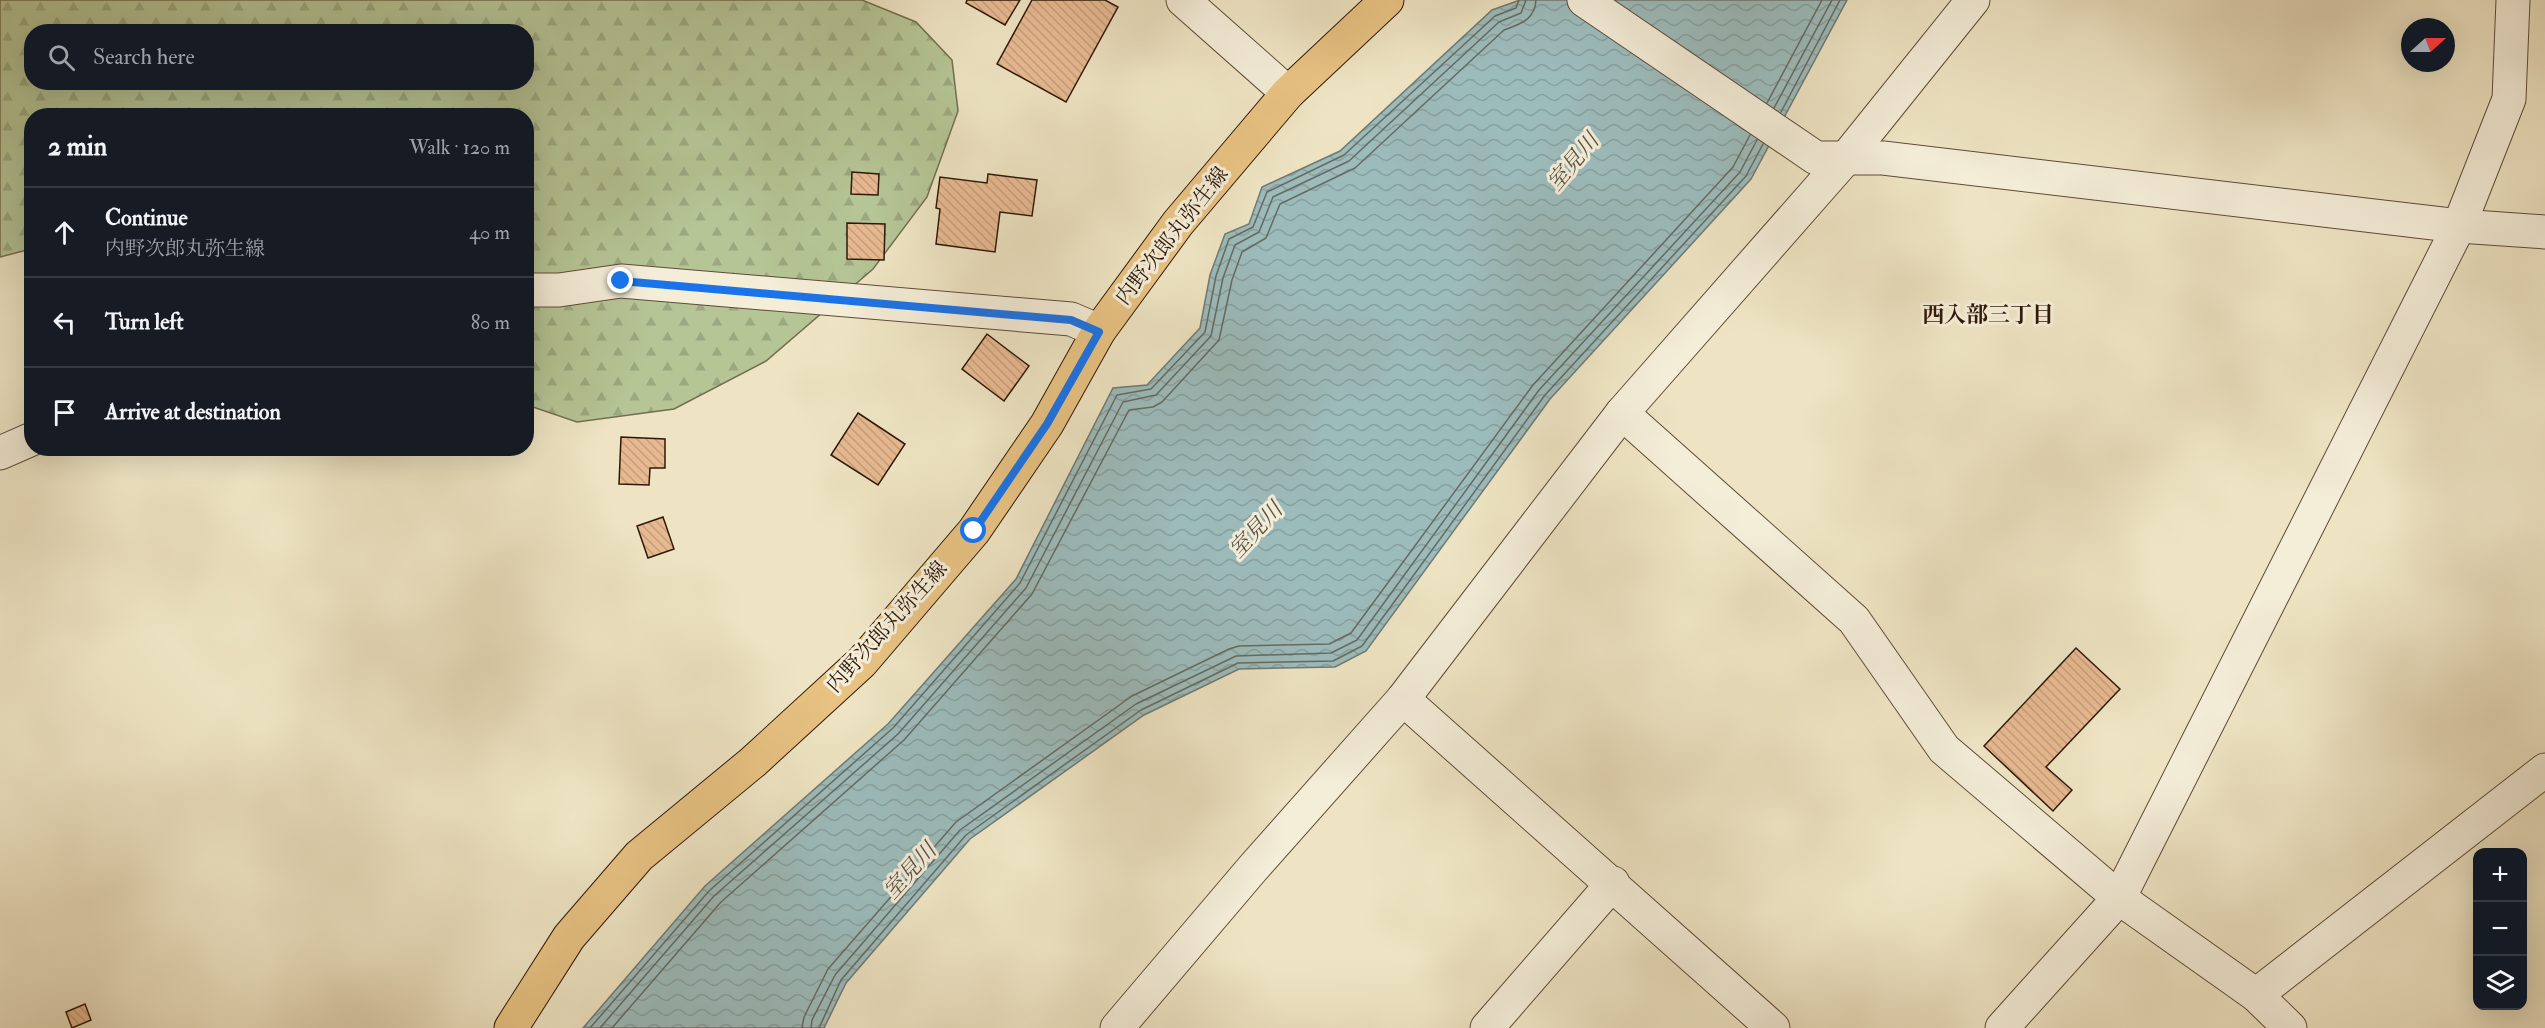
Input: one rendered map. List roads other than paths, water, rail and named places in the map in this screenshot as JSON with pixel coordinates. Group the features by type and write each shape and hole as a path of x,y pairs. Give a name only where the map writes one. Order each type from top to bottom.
{"main road":[{"name":"内野次郎丸弥生線","path":"510,1028 569,937 639,856 753,762 862,662 974,531 1047,424 1099,332 1178,223 1288,93 1386,0"}],"street":[{"path":"1584,0 1831,158 1883,158 2458,226 2545,232"},
{"path":"1117,1028 1253,868 1403,699 1622,413 1831,158 1973,0"},
{"path":"2002,1028 2119,898 2458,226 2509,99 2513,0"},
{"path":"1198,6 1288,93"},
{"path":"534,290 559,290 621,281 1071,320 1099,332"},
{"path":"1622,413 1854,620 1944,749 2119,898 2256,995 2290,1028"},
{"path":"0,453 24,442"},
{"path":"1403,699 1613,883 1773,1028"},
{"path":"2256,995 2545,770"},
{"path":"1487,1028 1613,883"}],"water":[{"name":"室見川","path":"1520,0 1847,0 1751,179 1550,399 1366,651 1335,667 1239,669 1144,715 970,839 846,983 824,1028 583,1028 705,886 888,724 1016,579 1113,388 1147,385 1200,328 1210,275 1225,234 1249,224 1262,187 1340,151 1492,10"}],"district":[{"name":"西入部三丁目","path":"1988,315"}]}
